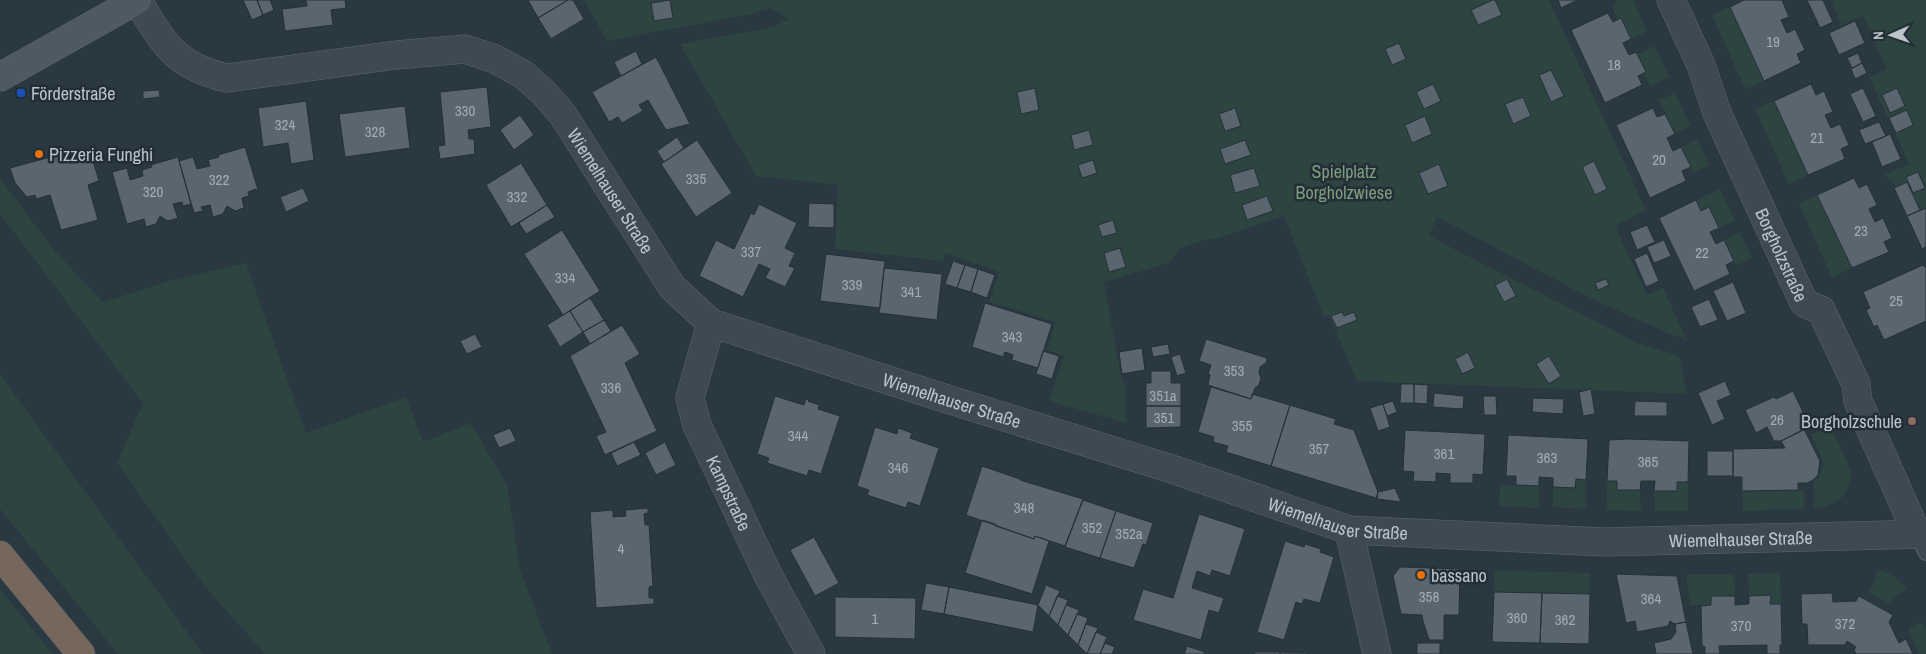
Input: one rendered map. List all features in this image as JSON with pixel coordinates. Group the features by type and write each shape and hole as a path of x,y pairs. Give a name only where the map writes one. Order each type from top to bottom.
{"highway":[{"path":"0,555 81,654"}],"street":[{"name":"Wiemelhauser Straße","path":"0,77 137,0 167,46 188,65 206,74 227,78 465,49 495,59 524,75 544,93 563,115 672,287 710,323 1175,470 1349,530 1604,542 1923,541"},
{"name":"Borgholzstraße","path":"1671,0 1701,65 1716,113 1804,303 1822,310 1856,384 1858,401 1923,541"},
{"name":"Kampstraße","path":"710,323 690,398 697,425 768,575 811,654"},
{"path":"1349,530 1377,654"}],"green space":[{"name":"Spielplatz Borgholzwiese","path":"584,0 1549,0 1646,210 1615,226 1647,295 1663,288 1687,340 1594,300 1437,217 1429,236 1638,343 1679,356 1687,394 1357,381 1329,315 1324,317 1284,216 1216,239 1207,239 1181,248 1169,263 1104,282 1121,376 1126,388 1126,423 1049,401 1064,356 1047,350 1055,322 989,302 999,272 945,253 943,261 835,249 838,185 756,176 680,44 773,27 789,19 771,8 747,15 607,41"},
{"path":"1619,0 1633,0 1647,31 1631,39 1621,19 1618,20 1613,9 1615,2"},
{"path":"1837,0 1926,0 1926,212 1884,175 1909,164 1869,77 1887,69 1863,16 1841,25 1832,2"},
{"path":"1730,7 1764,81 1745,89 1712,15"},
{"path":"1655,46 1669,77 1650,86 1643,73 1646,72 1637,54"},
{"path":"1675,93 1691,126 1675,134 1659,100"},
{"path":"1774,101 1808,175 1789,184 1755,109"},
{"path":"1697,139 1709,165 1693,173 1681,147"},
{"path":"0,178 54,250 103,302 172,280 246,263 306,433 406,397 423,442 471,423 507,485 520,570 552,654 265,654 205,587 117,463 143,403 0,214"},
{"path":"1720,189 1735,220 1719,228 1709,207 1701,211 1696,200"},
{"path":"1817,195 1852,268 1832,278 1799,204"},
{"path":"1740,232 1752,258 1736,266 1724,240"},
{"path":"0,374 203,654 118,654 0,509"},
{"path":"1831,427 1848,465 1851,475 1850,483 1840,499 1828,506 1814,509 1814,481 1822,470 1823,464 1811,435"},
{"path":"1576,479 1586,480 1586,509 1553,507 1553,487 1575,488"},
{"path":"1607,481 1617,481 1618,490 1640,490 1641,511 1607,510"},
{"path":"1677,482 1688,482 1688,511 1655,511 1654,491 1677,491"},
{"path":"1500,485 1539,486 1539,508 1499,506"},
{"path":"1804,490 1805,509 1743,511 1742,491"},
{"path":"1494,570 1590,573 1590,594 1494,592"},
{"path":"1877,570 1894,576 1907,589 1895,596 1889,603 1868,592 1875,581"},
{"path":"1780,573 1781,604 1770,604 1770,595 1749,596 1748,574"},
{"path":"1686,574 1734,574 1735,596 1711,597 1711,605 1690,605"},
{"path":"0,589 4,594 53,654 0,654"},
{"path":"1922,622 1926,630 1926,654 1919,654 1908,628"}],"building":[{"path":"243,0 257,0 263,15 252,20"},
{"path":"257,0 270,0 274,10 263,15"},
{"path":"306,0 345,0 346,8 331,10 333,25 285,31 282,9 307,6"},
{"path":"528,0 568,0 538,18"},
{"path":"568,0 573,0 584,19 551,39 538,18"},
{"path":"670,0 673,18 654,21 651,3"},
{"path":"1495,0 1502,15 1478,25 1471,10"},
{"path":"1558,0 1578,0 1561,8"},
{"path":"1744,0 1782,0 1789,17 1781,20 1787,33 1795,29 1805,50 1797,54 1801,63 1764,81 1730,7"},
{"path":"1807,0 1823,0 1833,22 1820,28"},
{"path":"1608,13 1613,22 1621,18 1631,39 1623,43 1629,55 1636,52 1646,72 1638,76 1642,85 1605,103 1571,30"},
{"path":"1855,21 1865,43 1839,55 1829,33"},
{"path":"1399,43 1406,59 1392,65 1385,49"},
{"path":"636,51 642,64 621,76 614,62"},
{"path":"1858,53 1862,63 1852,68 1847,58"},
{"path":"656,57 690,124 666,130 648,100 639,105 643,111 622,123 618,117 609,122 592,92"},
{"path":"1862,63 1867,73 1855,79 1851,69"},
{"path":"1551,70 1564,96 1551,102 1539,75"},
{"path":"1433,84 1441,101 1424,109 1416,92"},
{"path":"1811,84 1816,95 1824,91 1833,112 1825,115 1831,128 1840,124 1849,145 1841,149 1845,159 1808,175 1774,101"},
{"path":"487,87 491,127 468,130 469,139 474,139 475,154 440,159 438,146 445,145 440,92"},
{"path":"1035,88 1039,110 1021,114 1017,92"},
{"path":"1863,88 1876,116 1863,122 1850,94"},
{"path":"1897,88 1905,106 1890,113 1882,95"},
{"path":"159,90 160,97 143,99 143,91"},
{"path":"1523,97 1531,116 1513,124 1505,104"},
{"path":"306,101 314,160 291,164 288,143 263,147 258,108"},
{"path":"405,106 410,148 345,157 339,114"},
{"path":"1235,108 1241,126 1225,131 1219,114"},
{"path":"1653,108 1657,117 1665,114 1675,134 1667,138 1673,151 1681,147 1691,167 1682,171 1686,181 1650,198 1616,125"},
{"path":"1907,110 1913,125 1896,133 1889,118"},
{"path":"520,115 534,135 514,150 500,130"},
{"path":"1425,116 1432,134 1412,143 1405,125"},
{"path":"1879,122 1886,136 1865,144 1859,130"},
{"path":"1089,130 1093,145 1074,150 1071,135"},
{"path":"1890,134 1901,159 1882,167 1872,142"},
{"path":"677,137 684,148 664,162 657,151"},
{"path":"697,140 732,193 696,217 661,164"},
{"path":"1245,140 1251,155 1225,164 1220,149"},
{"path":"245,147 259,193 256,189 248,192 249,196 242,198 244,208 235,211 227,206 223,214 213,217 210,205 201,207 203,211 194,213 179,161 193,157 197,169 210,166 208,160 219,157 218,155"},
{"path":"69,152 72,162 91,157 94,164 99,181 88,185 98,220 61,230 50,195 36,199 35,195 27,197 15,183 10,168"},
{"path":"178,157 191,204 183,206 182,202 173,204 178,218 168,221 160,216 156,224 146,227 144,219 127,224 112,172 127,168 130,180 143,176 142,170 152,167 151,165"},
{"path":"1093,160 1097,173 1082,178 1078,165"},
{"path":"1594,161 1607,189 1595,195 1582,167"},
{"path":"521,163 547,205 511,227 486,185"},
{"path":"1439,164 1448,186 1428,194 1419,173"},
{"path":"1254,168 1260,186 1235,193 1230,175"},
{"path":"1918,172 1925,188 1913,193 1906,177"},
{"path":"1854,178 1859,188 1867,184 1877,205 1869,209 1875,222 1883,218 1892,238 1884,242 1889,252 1852,268 1817,195"},
{"path":"1907,182 1920,210 1907,216 1894,188"},
{"path":"303,188 309,201 286,212 280,197"},
{"path":"1267,196 1273,211 1247,220 1242,205"},
{"path":"1696,200 1701,211 1709,207 1719,228 1710,232 1716,244 1724,240 1734,261 1726,265 1730,274 1694,291 1659,218"},
{"path":"809,203 834,204 834,228 808,227"},
{"path":"759,204 797,223 785,248 795,253 789,266 795,268 785,287 765,278 770,269 759,264 743,297 699,276 716,240 734,249 751,213 754,215"},
{"path":"547,205 555,217 526,234 519,223"},
{"path":"1926,208 1926,247 1922,249 1907,216"},
{"path":"1113,220 1117,233 1102,237 1098,225"},
{"path":"1647,225 1655,242 1637,250 1630,232"},
{"path":"562,230 600,291 563,315 524,254"},
{"path":"1664,240 1671,256 1654,263 1647,247"},
{"path":"1120,248 1126,267 1109,272 1104,253"},
{"path":"1647,253 1659,281 1646,287 1634,259"},
{"path":"826,254 885,261 880,308 820,301"},
{"path":"953,261 965,265 957,288 945,284"},
{"path":"965,265 978,269 971,292 957,288"},
{"path":"1923,265 1926,268 1926,321 1884,340 1877,325 1874,327 1866,310 1870,308 1863,292"},
{"path":"884,268 942,274 937,320 879,313"},
{"path":"978,269 995,275 987,298 971,292"},
{"path":"1507,279 1516,296 1504,302 1495,285"},
{"path":"1606,279 1609,285 1598,290 1595,283"},
{"path":"1733,282 1746,313 1727,321 1713,291"},
{"path":"590,298 604,320 583,332 570,311"},
{"path":"1709,299 1718,320 1700,327 1691,307"},
{"path":"985,303 1052,324 1038,368 1012,360 1013,355 1005,352 1003,357 972,347"},
{"path":"570,311 583,332 560,347 547,325"},
{"path":"1342,312 1344,316 1354,312 1357,320 1337,328 1331,316"},
{"path":"604,320 611,331 590,344 583,332"},
{"path":"622,325 640,354 625,363 657,431 605,455 596,436 606,432 570,356"},
{"path":"475,334 482,347 467,354 460,341"},
{"path":"1206,339 1267,358 1266,363 1260,367 1259,373 1261,378 1251,399 1208,385 1210,375 1208,374 1211,365 1199,361"},
{"path":"1168,344 1170,354 1153,357 1151,347"},
{"path":"1142,348 1145,370 1122,374 1119,352"},
{"path":"1043,351 1059,356 1052,379 1036,374"},
{"path":"1468,352 1475,368 1462,374 1455,359"},
{"path":"1180,354 1186,373 1177,376 1171,357"},
{"path":"1549,356 1561,376 1549,384 1536,364"},
{"path":"1151,371 1171,371 1171,383 1181,383 1181,406 1146,406 1146,383 1151,383"},
{"path":"1725,381 1731,395 1717,401 1725,419 1712,425 1698,393"},
{"path":"1401,384 1414,384 1414,403 1400,403"},
{"path":"1414,384 1428,385 1427,404 1414,403"},
{"path":"1211,387 1251,399 1252,394 1290,405 1271,466 1226,452 1228,446 1213,442 1214,437 1198,432"},
{"path":"1591,389 1595,414 1583,416 1579,392"},
{"path":"1793,391 1810,427 1781,441 1774,441 1767,427 1756,433 1745,410"},
{"path":"1434,393 1464,396 1463,409 1433,407"},
{"path":"775,396 804,405 806,399 819,405 818,409 840,416 821,474 809,470 807,476 767,463 769,458 757,454"},
{"path":"1483,396 1496,396 1497,415 1484,415"},
{"path":"1533,398 1564,399 1563,414 1532,412"},
{"path":"1393,401 1397,412 1387,416 1383,404"},
{"path":"1635,401 1667,402 1667,416 1634,416"},
{"path":"1383,404 1390,427 1378,431 1370,408"},
{"path":"1290,405 1336,419 1334,424 1354,430 1378,492 1376,498 1271,466"},
{"path":"1146,406 1181,406 1181,427 1146,428"},
{"path":"875,427 897,434 898,428 912,433 910,438 939,448 920,506 908,502 906,508 867,495 869,490 857,486"},
{"path":"510,428 516,441 499,448 493,435"},
{"path":"1804,429 1820,461 1818,475 1813,480 1807,483 1798,483 1798,490 1742,491 1742,477 1733,477 1733,449 1785,448 1781,441"},
{"path":"1405,430 1485,434 1483,475 1473,474 1473,483 1450,483 1450,474 1436,473 1436,482 1413,481 1414,472 1403,471"},
{"path":"1508,435 1588,439 1586,480 1576,479 1575,488 1553,487 1553,478 1539,477 1539,486 1516,485 1516,476 1506,476"},
{"path":"1609,440 1689,441 1688,482 1677,482 1677,491 1654,491 1655,481 1641,481 1640,490 1617,490 1617,481 1607,481"},
{"path":"634,442 641,455 617,466 611,453"},
{"path":"665,442 676,465 656,475 645,453"},
{"path":"1707,451 1733,451 1733,476 1707,476"},
{"path":"982,466 1020,480 1083,499 1065,546 1035,536 1034,539 966,515"},
{"path":"1395,488 1401,502 1377,499 1378,492"},
{"path":"1083,500 1116,511 1100,558 1065,547"},
{"path":"648,508 648,513 644,514 645,525 649,525 653,586 649,587 649,598 654,598 654,604 596,608 590,512 613,510 613,517 626,516 625,510"},
{"path":"1116,511 1153,523 1146,545 1143,544 1134,568 1100,558"},
{"path":"1199,514 1245,529 1230,576 1212,570 1210,576 1197,571 1192,588 1224,598 1219,613 1209,610 1201,640 1133,620 1143,589 1173,598"},
{"path":"982,520 1034,539 1035,536 1049,541 1032,594 965,573"},
{"path":"814,537 839,583 815,596 790,550"},
{"path":"1285,541 1304,547 1305,544 1321,549 1320,552 1334,557 1320,603 1304,599 1302,604 1296,602 1284,640 1257,632"},
{"path":"1400,567 1460,569 1459,615 1444,615 1444,640 1429,640 1422,615 1401,614 1393,576"},
{"path":"1616,574 1677,576 1686,622 1675,624 1670,621 1668,626 1637,632 1635,621 1626,623"},
{"path":"926,583 949,587 944,614 921,610"},
{"path":"1046,585 1060,591 1049,616 1038,605"},
{"path":"949,587 1038,605 1033,632 944,614"},
{"path":"1494,592 1542,593 1540,643 1492,642"},
{"path":"1542,593 1590,594 1589,644 1540,643"},
{"path":"1832,593 1833,602 1856,601 1859,596 1893,615 1889,622 1899,643 1906,639 1913,654 1856,654 1854,650 1856,647 1847,641 1845,645 1808,645 1807,624 1802,624 1801,594"},
{"path":"1771,595 1770,604 1781,604 1782,645 1780,645 1780,654 1767,654 1767,645 1719,646 1720,654 1705,654 1705,647 1702,646 1701,606 1711,605 1711,596 1735,596 1735,605 1749,604 1749,596"},
{"path":"1057,596 1068,600 1058,625 1049,616"},
{"path":"835,597 916,598 915,639 835,637"},
{"path":"1066,605 1079,610 1068,635 1058,625"},
{"path":"1077,614 1088,618 1078,645 1068,635"},
{"path":"1686,622 1693,654 1656,654 1654,643 1671,639 1676,632 1675,624"},
{"path":"1086,624 1098,628 1087,654 1078,645"},
{"path":"1096,632 1107,637 1100,654 1087,654"},
{"path":"1105,643 1115,647 1112,654 1100,654"},
{"path":"1417,643 1440,643 1440,654 1417,654"},
{"path":"1187,646 1205,652 1204,654 1184,654"},
{"path":"1254,652 1280,652 1280,654 1254,654"},
{"path":"1280,652 1308,653 1308,654 1280,654"}],"place":[{"name":"Förderstraße","path":"21,93"},
{"name":"Pizzeria Funghi","path":"39,154"},
{"name":"Borgholzschule","path":"1912,421"},
{"name":"bassano","path":"1421,575"}]}
